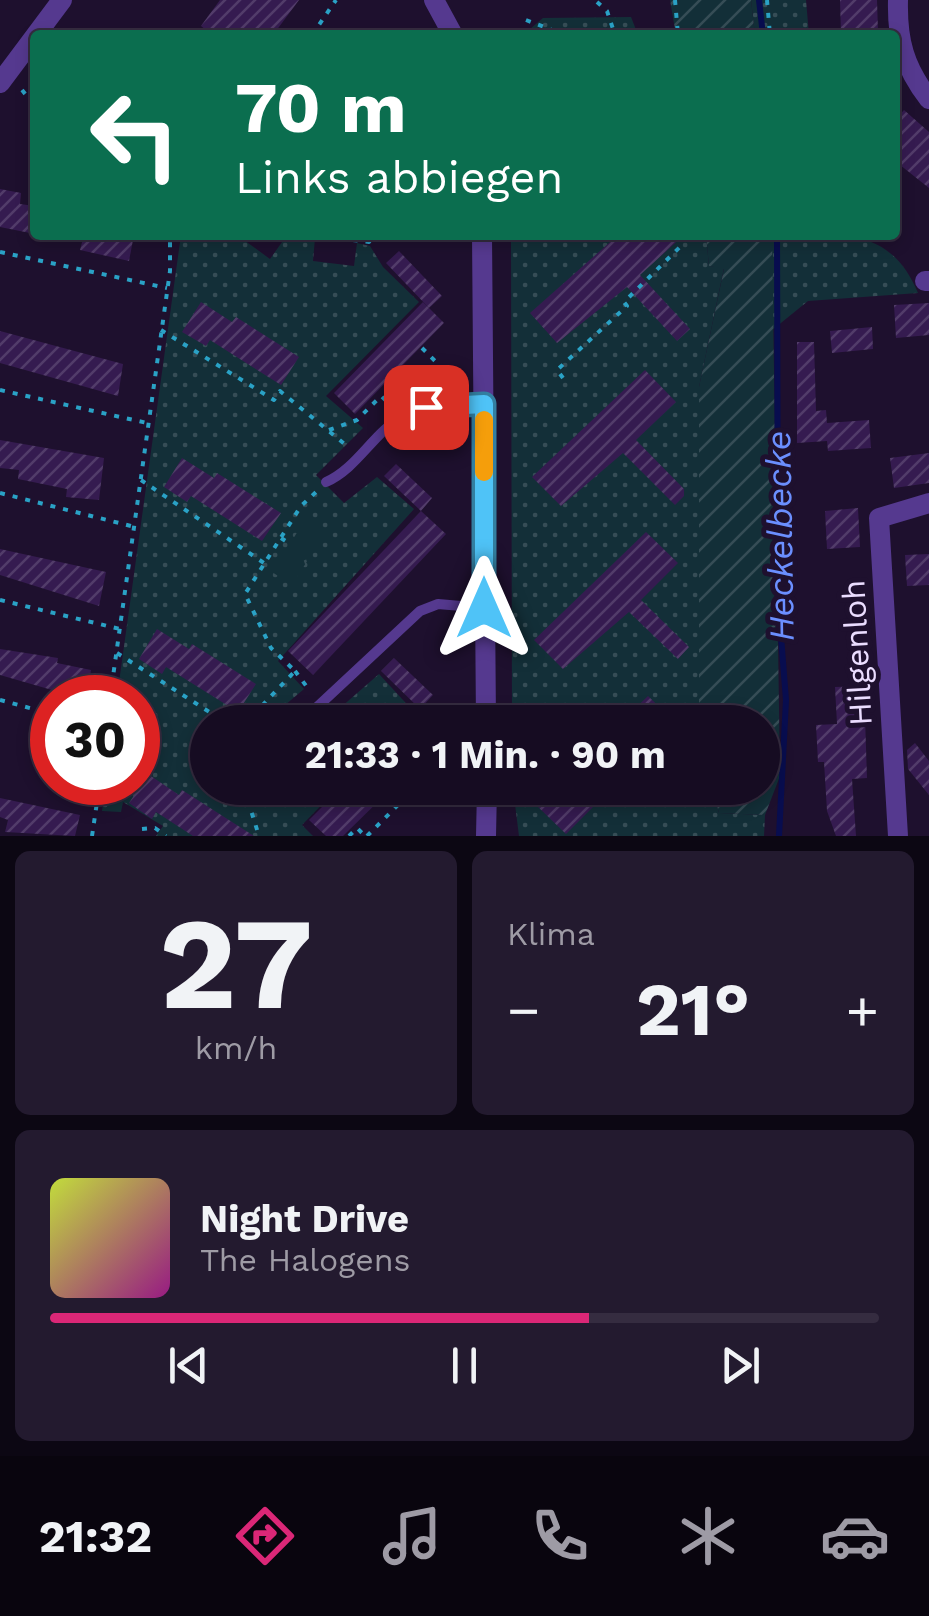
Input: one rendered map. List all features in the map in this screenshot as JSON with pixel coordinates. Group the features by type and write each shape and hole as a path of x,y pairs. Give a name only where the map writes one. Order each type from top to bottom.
{"street":[{"path":"434,0 449,30"},
{"path":"897,30 898,0"},
{"path":"41,30 56,2"},
{"path":"900,47 912,77 929,99"},
{"path":"0,83 28,56"},
{"path":"482,240 486,705"},
{"name":"Hilgenloh","path":"898,836 879,518 929,503"},
{"path":"486,836 487,805"}],"lane":[{"path":"326,482 348,472 402,416 426,407 484,404"},
{"path":"319,705 420,611 438,604 484,608"}],"path":[{"path":"315,30 336,0"},
{"path":"675,0 678,30"},
{"path":"767,0 770,30"},
{"path":"597,2 607,12 613,30"},
{"path":"526,20 551,30"},
{"path":"114,675 167,288 170,240"},
{"path":"563,378 556,370 627,306 624,302 680,247"},
{"path":"0,252 167,288"},
{"path":"161,330 274,400 280,391 347,446"},
{"path":"422,348 436,362 439,389"},
{"path":"0,390 148,424"},
{"path":"329,430 357,420 380,396 391,406"},
{"path":"140,480 264,563"},
{"path":"315,705 308,683 270,648 245,594 302,506 326,482"},
{"path":"0,494 133,527"},
{"path":"280,538 290,544"},
{"path":"0,600 120,629"},
{"path":"117,653 200,705"},
{"path":"263,705 295,671"},
{"path":"0,700 30,708"},
{"path":"92,836 97,805"},
{"path":"250,805 261,835"},
{"path":"350,836 357,828 366,836 398,805"},
{"path":"142,829 155,828 166,836"}],"green space":[{"path":"670,0 751,0 754,30 675,30"},
{"path":"751,0 806,0 809,30 754,30"},
{"path":"631,17 636,30 529,30 543,18"},
{"path":"180,240 244,240 270,259 283,240 315,240 313,261 354,266 357,243 370,246 383,267 419,302 326,396 363,428 316,475 344,503 377,477 414,509 278,661 304,689 285,705 190,705 190,805 321,805 302,825 313,836 156,836 163,826 128,805 160,805 160,675 120,675"},
{"path":"511,240 706,240 709,266 724,268 699,387 699,705 512,705"},
{"path":"706,240 772,240 779,705 699,705 699,387 724,269 709,266"},
{"path":"772,240 864,240 876,244 906,270 918,293 808,301 771,331"},
{"path":"305,520 325,533 292,585 272,572"},
{"path":"379,674 408,705 343,705"},
{"path":"103,805 122,805 121,812 102,811"},
{"path":"515,805 717,805 719,813 765,815 764,836 519,836"},
{"path":"717,805 769,805 765,815 719,813"}],"building":[{"path":"220,0 299,0 277,30 206,30 201,26"},
{"path":"840,0 877,0 878,30 841,30"},
{"path":"904,110 929,132 929,188 900,165 900,114"},
{"path":"0,189 21,193 20,204 30,205 30,233 0,227"},
{"path":"83,240 133,240 129,261 80,250"},
{"path":"612,240 678,240 640,275 690,329 677,341 627,287 557,343 530,313"},
{"path":"399,251 442,296 429,308 386,263"},
{"path":"201,302 232,322 236,317 299,357 281,385 210,340 206,346 182,332"},
{"path":"423,302 444,323 355,414 334,393"},
{"path":"929,303 929,335 896,338 894,305"},
{"path":"872,327 873,349 832,353 830,331"},
{"path":"0,331 123,364 118,396 0,363"},
{"path":"797,342 814,342 816,411 826,410 827,423 869,420 871,448 828,451 827,441 797,443"},
{"path":"645,370 676,402 636,440 684,489 684,496 675,505 623,453 561,506 532,477"},
{"path":"0,440 104,458 99,500 66,497 67,489 18,479 19,470 0,468"},
{"path":"929,453 929,483 894,488 890,458"},
{"path":"182,458 214,478 217,473 281,513 262,541 191,496 187,502 164,487"},
{"path":"396,464 432,498 421,511 384,476"},
{"path":"858,508 860,547 827,549 825,511"},
{"path":"421,511 446,534 313,675 288,651"},
{"path":"646,532 678,563 641,600 689,647 678,659 629,612 563,669 534,640"},
{"path":"0,549 106,572 99,606 0,575"},
{"path":"929,554 929,585 907,586 905,555"},
{"path":"157,629 189,649 192,644 256,684 242,705 227,705 166,667 162,674 139,659"},
{"path":"0,649 58,658 57,663 91,670 90,675 30,675 30,684 0,675"},
{"path":"394,658 433,695 424,705 416,705 381,671"},
{"path":"864,686 867,778 852,779 856,836 836,836 827,811 824,762 818,762 816,725 837,724 835,687"},
{"path":"648,696 657,705 639,705"},
{"path":"915,743 929,761 929,795 908,769 907,750"},
{"path":"160,782 179,795 182,790 190,795 190,805 205,805 254,836 193,836 156,812 152,819 132,805 160,805"},
{"path":"0,798 80,815 75,836 5,832 8,820 0,817"},
{"path":"324,805 375,805 343,836 326,836 309,820"},
{"path":"536,805 595,805 566,834"}],"waterway":[{"name":"Heckelbecke","path":"759,0 762,30"},
{"name":"Heckelbecke","path":"777,240 778,598 786,700 779,836"}],"slow traffic":[{"path":"484,420 484,472"}],"route":[{"path":"426,407 484,404 484,608"}]}
